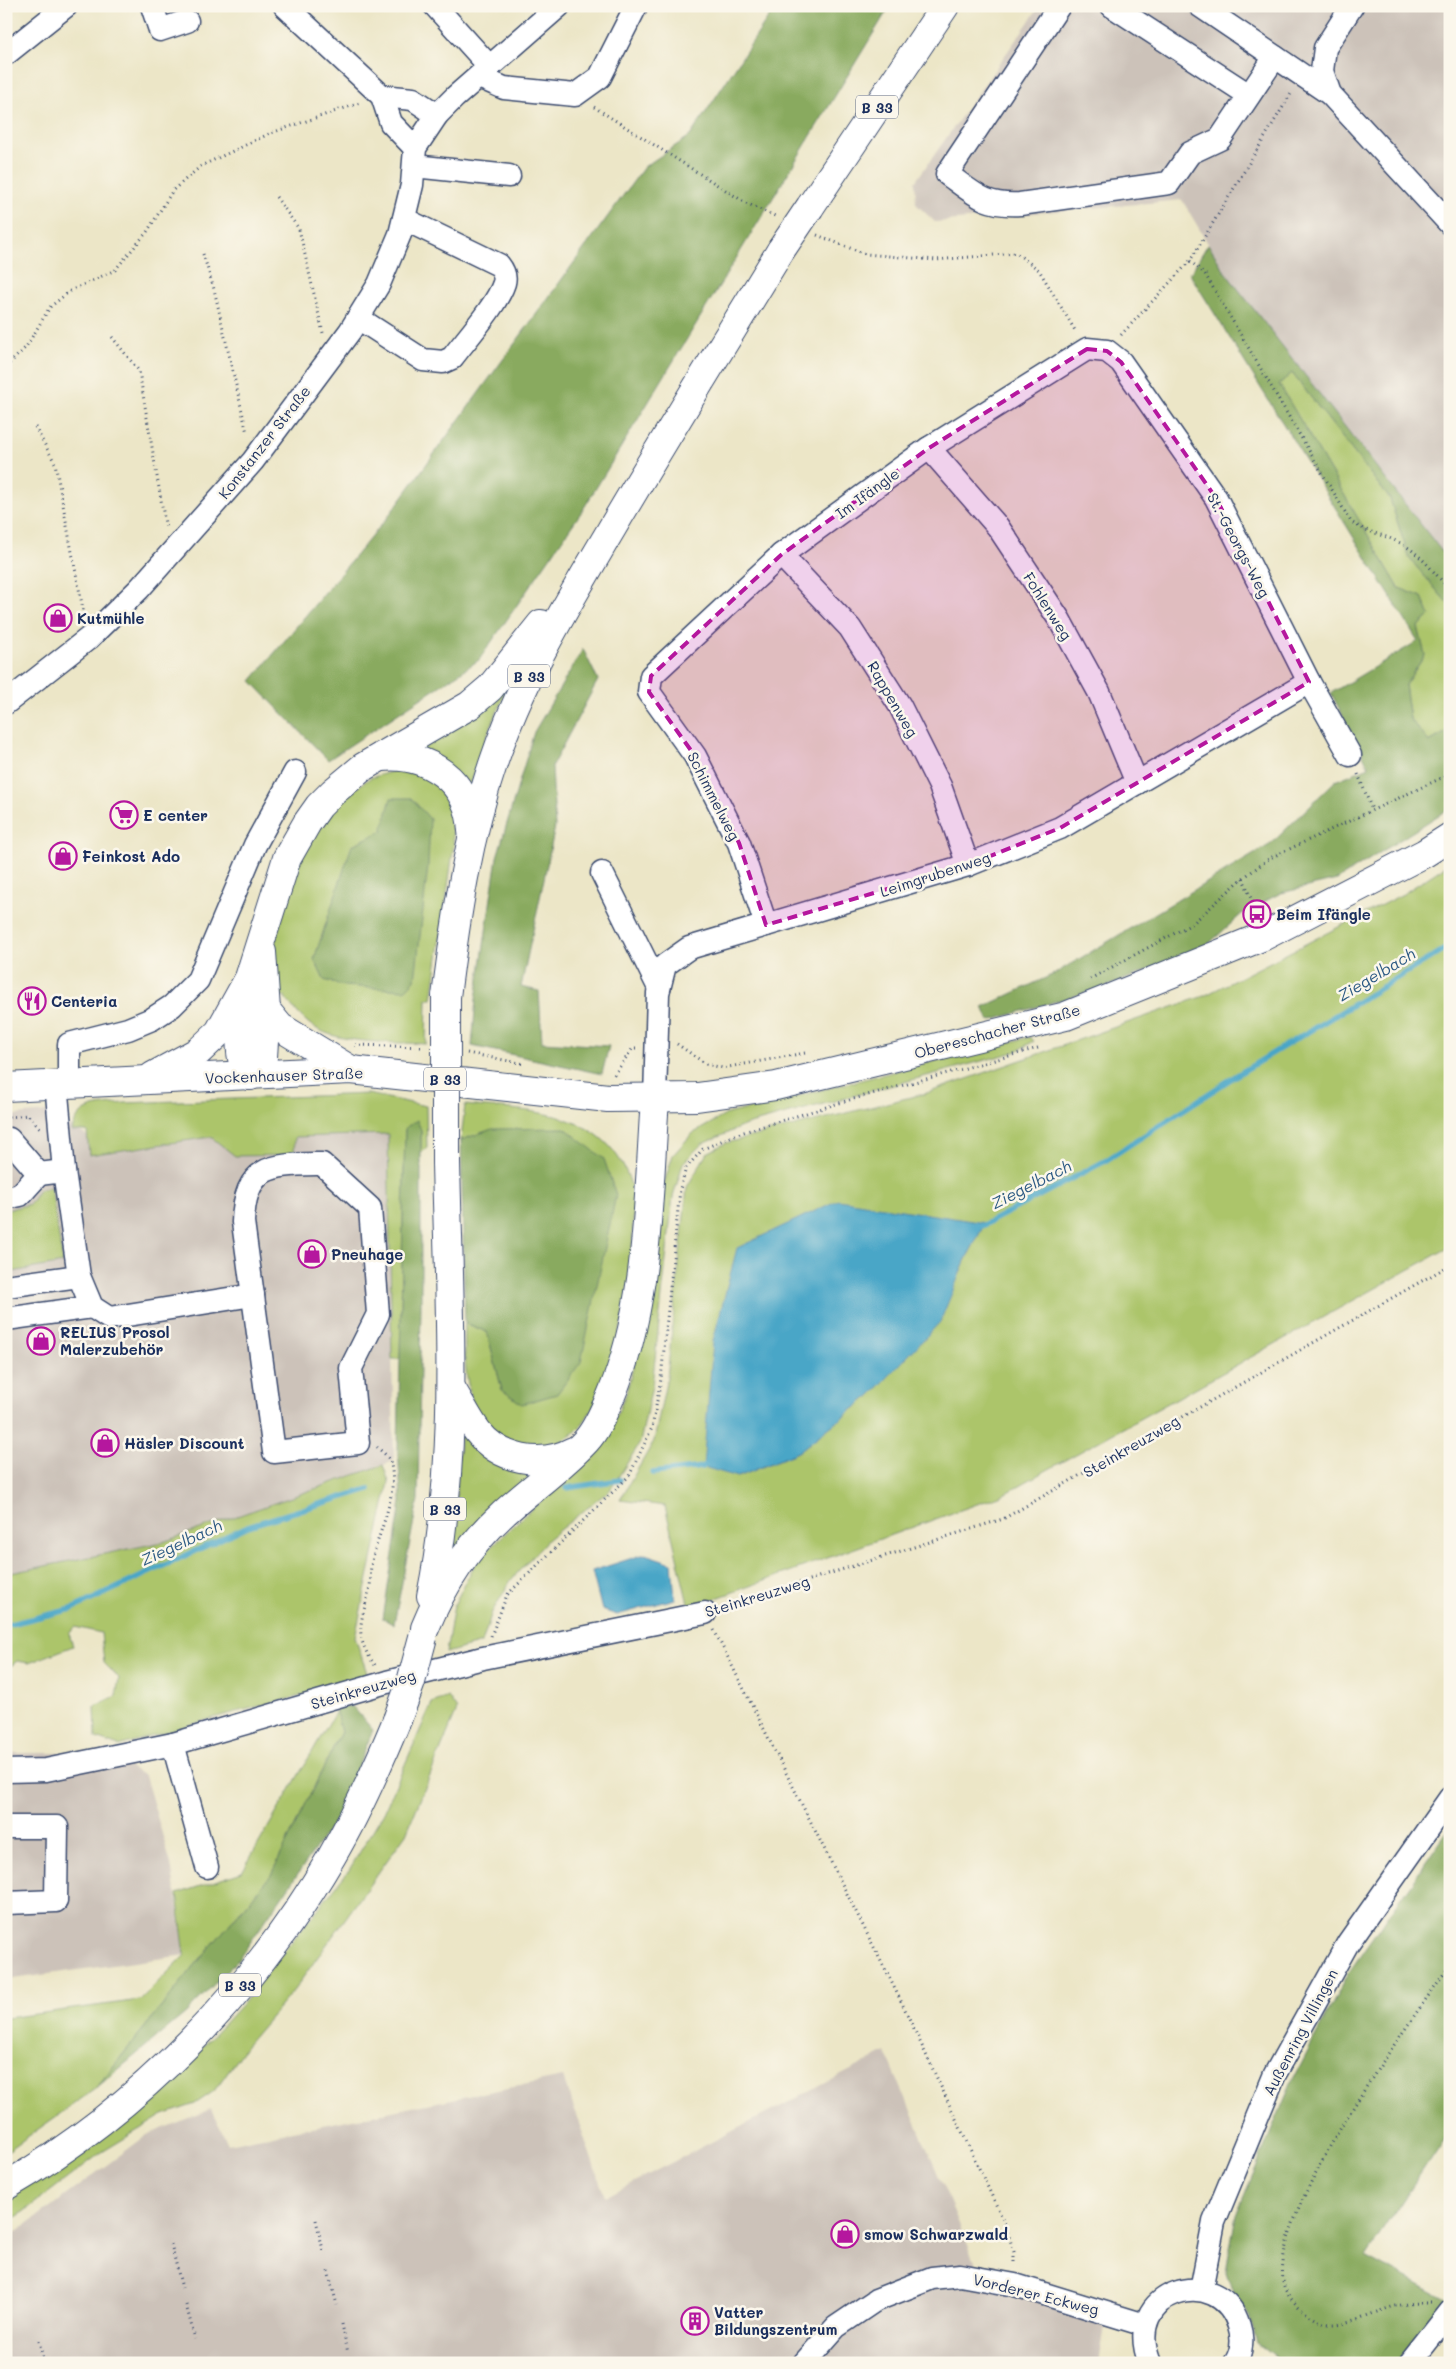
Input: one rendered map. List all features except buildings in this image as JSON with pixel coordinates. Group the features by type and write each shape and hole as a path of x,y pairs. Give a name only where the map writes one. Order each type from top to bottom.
{"main road":[{"name":"B 33","path":"6,2186 60,2151 140,2088 201,2030 246,1980 276,1940 332,1856 378,1766 411,1682 424,1633 445,1504 451,1388 446,1162 446,997 458,913 472,838 494,760 526,681 546,642 613,526 781,250 945,6"},
{"path":"148,1079 199,1051 219,1032 249,978 262,944 269,911 280,878 290,852 306,822 332,792 363,767 470,705 490,688 532,636 613,526"},
{"path":"381,757 409,757 435,767 446,775 463,797 471,824 472,838"},
{"name":"Obereschacher Straße","path":"541,1090 608,1098 697,1098 776,1086 1066,1016 1264,936 1425,853 1450,837"},
{"path":"249,978 240,1057 243,1069 250,1076 258,1068 263,1057 266,1010 262,944"},
{"path":"266,1010 280,1027 351,1070"},
{"name":"Vockenhauser Straße","path":"6,1087 351,1070 541,1090"},
{"path":"424,1633 445,1584 472,1546 504,1512 586,1441 602,1415 617,1383 633,1324 646,1224 655,1099"},
{"path":"451,1388 477,1431 496,1448 506,1454 530,1460 543,1460 555,1458 578,1449"}],"street":[{"path":"6,54 66,6"},
{"path":"152,6 160,30 187,21"},
{"path":"285,6 382,96 391,123 414,157 508,176"},
{"path":"436,6 484,72 504,88 575,95 600,77 636,6"},
{"path":"414,157 437,115 559,6"},
{"path":"1059,6 947,174 988,202 1001,205 1020,204 1169,183 1190,153 1220,139 1275,57"},
{"path":"1112,6 1249,95"},
{"path":"1200,6 1330,94 1450,224"},
{"path":"1330,94 1322,71 1325,48 1352,6"},
{"path":"382,96 413,99 437,115"},
{"name":"Konstanzer Straße","path":"6,703 88,638 139,589 253,461 358,318 379,284 400,234 412,186 414,157"},
{"path":"358,318 423,360 443,362 452,358 497,296 505,281 504,271 499,265 404,219"},
{"name":"Im Ifängle","path":"652,676 781,555 928,448 1097,350"},
{"name":"St.-Georgs-Weg","path":"1097,350 1121,362 1216,498 1309,682 1350,755"},
{"name":"Fohlenweg","path":"928,448 998,527 1058,619 1099,692 1137,783"},
{"name":"Rappenweg","path":"781,555 850,628 900,706 940,786 968,866"},
{"name":"Schimmelweg","path":"652,676 649,692 695,756 738,842 766,925"},
{"name":"Leimgrubenweg","path":"655,1099 659,988 665,965 689,948 968,866 1060,828 1309,682"},
{"path":"253,1295 109,1318 92,1307 79,1276 64,1171 63,1083 69,1044 128,1029 152,1019 172,1006 198,980 255,845 296,772"},
{"path":"602,872 659,988"},
{"path":"6,1140 9,1139 38,1174"},
{"path":"322,1164 370,1208 378,1314 351,1368 358,1443 274,1452 253,1295 243,1222 245,1202 252,1184 264,1170 275,1167 322,1164"},
{"path":"6,1198 20,1195 38,1174 64,1171"},
{"path":"6,1286 79,1276"},
{"path":"6,1319 92,1307"},
{"name":"Steinkreuzweg","path":"6,1770 46,1770 172,1744 387,1682 483,1658 705,1613"},
{"path":"172,1744 207,1866"},
{"name":"Außenring Villingen","path":"1201,2290 1214,2222 1275,2074 1348,1943 1450,1798"},
{"path":"6,1827 57,1828 56,1901 6,1903"},
{"name":"Vorderer Eckweg","path":"804,2363 836,2327 876,2300 932,2278 960,2275 1015,2285 1145,2325"},
{"path":"1150,2363 1144,2347 1145,2325 1153,2309 1166,2296 1183,2290 1201,2290 1221,2298 1236,2315 1242,2336 1240,2361"},
{"path":"1410,2363 1441,2308"}],"path":[{"path":"816,234 865,254 936,260 1016,253 1039,270 1097,350 1190,261 1303,75"},
{"path":"575,95 746,203 781,219"},
{"path":"6,368 26,347 50,307 70,291 115,270 147,232 173,190 201,166 271,132 382,96"},
{"path":"276,197 299,229 329,358"},
{"path":"203,254 214,289 253,461"},
{"path":"1190,261 1205,274 1351,522 1366,532 1399,542 1421,558 1450,590"},
{"path":"112,336 139,371 170,554"},
{"path":"35,427 55,463 88,638"},
{"path":"1350,755 1372,810"},
{"path":"1085,982 1192,924 1243,878 1270,858 1450,774"},
{"path":"1243,878 1257,914"},
{"path":"676,1043 706,1064 723,1068 808,1053"},
{"path":"483,1658 507,1595 629,1476 652,1428 661,1378 680,1189 686,1168 703,1149 736,1134 846,1101 1034,1050 1042,1045"},
{"path":"6,1117 28,1116 46,1134"},
{"name":"Steinkreuzweg","path":"705,1613 1003,1519 1450,1265"},
{"path":"358,1443 375,1444 389,1460 392,1484 370,1568 370,1584 360,1621 360,1634 366,1653 387,1682"},
{"path":"705,1613 902,2003 1005,2224 1014,2252 1015,2285"},
{"path":"1441,2308 1400,2305 1336,2324 1322,2323 1288,2296 1282,2270 1291,2228 1318,2168 1373,2076 1450,1966"},
{"path":"316,2220 324,2254"},
{"path":"171,2244 182,2288"},
{"path":"328,2271 337,2304"},
{"path":"186,2306 195,2339"},
{"path":"342,2324 348,2353"},
{"path":"39,2341 44,2363"}],"highlighted area":[{"path":"1087,349 1107,351 1121,362 1216,498 1309,682 1060,828 968,865 766,925 739,843 695,756 649,692 651,676 781,555 929,448"}],"shaded area":[{"path":"1040,6 1450,6 1450,562 1225,272 1182,200 935,222 916,204 915,182"},
{"path":"47,1112 87,1136 90,1155 211,1137 235,1156 294,1151 294,1137 388,1133 394,1461 163,1542 6,1574 6,1116"},
{"path":"6,1753 58,1753 126,1765 145,1776 171,1864 185,1955 6,1980"},
{"path":"886,2052 976,2264 981,2288 1044,2303 1105,2326 1099,2363 6,2363 6,2240 147,2135 211,2109 228,2144 563,2077 605,2197"}],"green space":[{"path":"776,6 890,6 582,511 479,660 328,760 251,681 387,518 644,167 690,136"},
{"path":"1208,244 1225,272 1450,562 1450,606 1409,558 1390,499 1292,373 1279,384 1399,588 1422,597 1430,616 1418,627 1425,655 1405,685 1410,719 1429,742 1450,730 1450,808 1337,880 1281,893 1244,912 1205,947 1108,986 989,1021 983,1007 1054,974 1271,844 1335,781 1369,767 1331,693 1418,641 1190,274"},
{"path":"1292,373 1390,499 1409,558 1450,606 1450,730 1429,742 1410,719 1405,685 1425,655 1418,627 1430,616 1422,597 1399,588 1279,384"},
{"path":"583,649 598,680 552,766 555,827 521,987 539,991 542,1042 609,1046 602,1074 472,1046 476,999 497,857 534,732"},
{"path":"514,675 489,730 467,795 414,751"},
{"path":"397,770 420,773 438,788 449,807 454,844 432,999 427,999 426,1044 357,1040 330,1035 319,1030 304,1019 284,996 275,995 271,966 276,924 296,865 333,805 370,778"},
{"path":"391,798 411,798 430,819 428,866 415,980 405,990 344,986 324,980 314,959 352,845 382,831"},
{"path":"1450,863 1450,1247 1002,1495 689,1608 665,1506 620,1500 654,1441 667,1377 687,1187 707,1153 726,1143 927,1093 1204,996 1403,894","holes":["985,1223 965,1261 871,1395 798,1452 738,1477"]},
{"path":"1030,1037 1034,1041 1015,1052 746,1125 702,1144 683,1163 673,1197 652,1386 640,1443 610,1490 548,1539 511,1580 492,1612 482,1643 446,1653 454,1605 477,1560 526,1514 592,1458 617,1414 626,1394 644,1326 661,1192 673,1155 692,1134 727,1114"},
{"path":"368,1094 426,1106 427,1148 421,1153 421,1130 405,1129 400,1359 392,1359 388,1134 295,1137 294,1155 235,1156 211,1137 89,1155 87,1131 72,1131 79,1115 92,1108 107,1105"},
{"path":"465,1105 537,1112 572,1121 588,1129 608,1144 618,1156 626,1171 634,1197 632,1248 626,1302 613,1357 604,1383 593,1407 576,1432 566,1439 543,1448 521,1449 500,1440 489,1430 483,1423 472,1400 466,1374 465,1323 487,1332 502,1390 461,1140"},
{"path":"417,1120 421,1130 418,1500 394,1624 383,1619 401,1502 398,1448 405,1128"},
{"path":"565,1128 604,1159 616,1195 581,1362 557,1394 522,1404 502,1390 487,1332 465,1323 461,1140 492,1129"},
{"path":"51,1187 63,1263 6,1273 6,1210 30,1204 39,1190"},
{"path":"461,1423 554,1465 452,1561"},
{"path":"383,1465 389,1482 355,1637 369,1679 220,1716 119,1746 96,1738 95,1706 116,1696 119,1678 104,1663 101,1633 75,1627 69,1634 73,1646 29,1663 17,1661 6,1670 6,1574 163,1542"},
{"path":"448,1697 457,1710 406,1834 294,1990 246,2046 214,2091 195,2104 163,2115 102,2152 6,2225 6,2197 80,2151 179,2073 242,2004 349,1870 384,1812 432,1703"},
{"path":"352,1706 373,1730 338,1816 238,1960 187,2012 95,2089 271,1875 341,1732 335,1709"},
{"path":"336,1711 341,1732 271,1875 95,2089 6,2152 6,2018 140,2000 185,1955 177,1894 242,1872"},
{"path":"1450,1827 1450,2129 1366,2256 1447,2300 1398,2363 1283,2363 1257,2343 1248,2312 1233,2293 1226,2272 1236,2215 1291,2084 1349,1972"}],"water":[{"path":"838,1200 985,1223 965,1261 940,1322 871,1395 798,1452 738,1477 703,1467 713,1341 737,1248"},
{"path":"645,1554 672,1563 675,1599 617,1615 602,1610 592,1571"}],"waterway":[{"name":"Ziegelbach","path":"980,1227 1105,1161 1240,1073 1450,946"},
{"name":"Ziegelbach","path":"653,1473 703,1467 708,1462"},
{"name":"Ziegelbach","path":"567,1488 620,1480"},
{"name":"Ziegelbach","path":"6,1625 72,1609 248,1526 369,1489"}],"place":[{"name":"Kutmühle","path":"58,618"},
{"name":"E center","path":"124,815"},
{"name":"Feinkost Ado","path":"63,856"},
{"name":"Beim Ifängle","path":"1257,914"},
{"name":"Centeria","path":"32,1001"},
{"name":"Pneuhage","path":"312,1254"},
{"name":"RELIUS Prosol Malerzubehör","path":"41,1341"},
{"name":"Häsler Discount","path":"105,1443"},
{"name":"smow Schwarzwald","path":"845,2234"},
{"name":"Vatter Bildungszentrum","path":"695,2321"}]}
